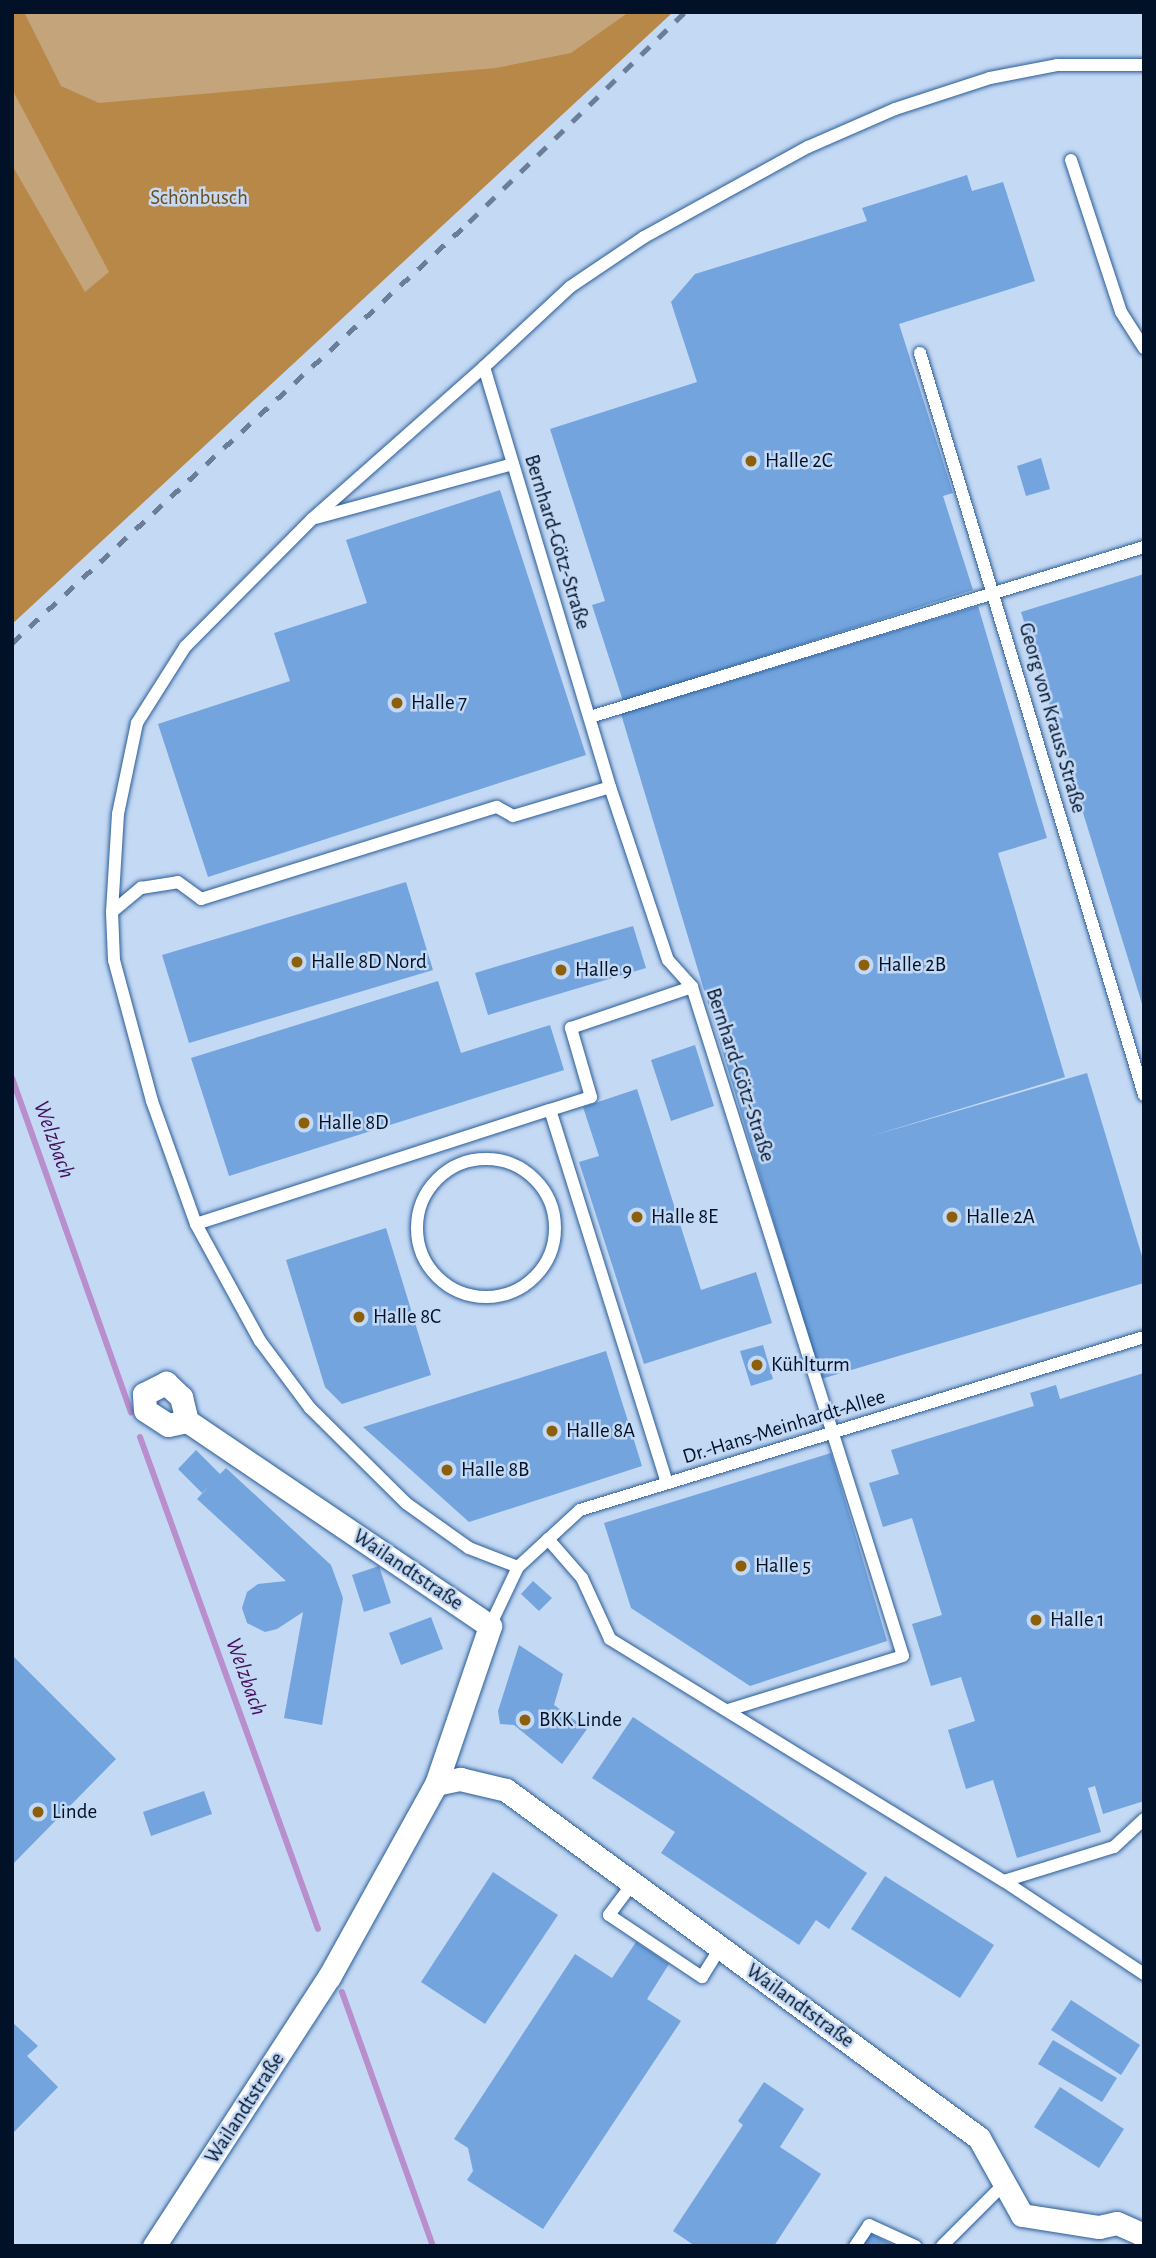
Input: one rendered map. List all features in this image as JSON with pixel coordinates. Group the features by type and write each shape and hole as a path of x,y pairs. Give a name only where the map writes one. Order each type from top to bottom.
{"street":[{"name":"Wailandtstraße","path":"154,2246 329,1977 436,1784 490,1626 187,1421"},
{"name":"Wailandtstraße","path":"436,1784 460,1779 506,1790 979,2137 1022,2215 1099,2227 1117,2223 1144,2235"}],"lane":[{"path":"518,1567 469,1548 406,1503 310,1408 260,1341 196,1224 148,1088 114,960 112,912 118,814 137,723 184,647 312,519 570,287 644,237 808,147 895,108 990,78 1057,65 1144,65"},
{"path":"1071,160 1121,312 1144,348"},
{"name":"Georg von Krauss Straße","path":"920,353 994,590 1144,1095"},
{"name":"Bernhard-Götz-Straße","path":"484,367 610,787 668,960 692,987 904,1656 729,1710"},
{"path":"312,519 513,464"},
{"path":"590,717 994,590 1144,547"},
{"path":"112,912 142,888 178,882 201,899 497,807 513,816 610,787"},
{"path":"196,1224 591,1097 571,1028 692,987"},
{"path":"550,1110 667,1483"},
{"path":"499,1158 534,1176 555,1209 555,1245 536,1278 499,1298 455,1292 423,1261 416,1216 433,1181 463,1161 499,1158"},
{"name":"Dr.-Hans-Meinhardt-Allee","path":"490,1626 518,1567 580,1510 1144,1337"},
{"path":"548,1539 582,1578 610,1639 1004,1881 1144,1974"},
{"path":"1004,1881 1114,1846 1144,1819"},
{"path":"633,1884 609,1915 702,1978 720,1948"},
{"path":"942,2246 1004,2184"},
{"path":"855,2246 869,2225 915,2246"}],"green space":[{"name":"Schönbusch","path":"12,12 673,12 12,624"},
{"name":"Schönbusch","path":"12,12 24,12 61,86 99,103 496,68 571,53 629,12 673,12 12,624 12,165 85,292 109,272 12,89"}],"building":[{"name":"Halle 2C","path":"967,175 972,191 1003,182 1035,281 899,324 953,493 943,496 973,590 623,701 592,605 605,601 550,429 697,382 671,302 695,274 867,221 862,208"},
{"path":"1041,458 1050,489 1026,496 1017,466"},
{"name":"Halle 7","path":"500,490 586,755 208,877 158,724 290,681 274,633 367,603 346,540"},
{"path":"1144,574 1144,1007 1143,1007 1021,612"},
{"name":"Halle 2B","path":"978,606 1047,838 998,853 1065,1077 868,1137 1087,1073 1144,1263 1144,1283 821,1379 621,714"},
{"name":"Halle 8D Nord","path":"406,882 433,970 189,1043 162,955"},
{"name":"Halle 9","path":"633,926 646,968 488,1015 475,973"},
{"name":"Halle 8D","path":"438,981 461,1053 550,1025 564,1070 229,1176 191,1058"},
{"path":"695,1045 714,1106 671,1121 651,1060"},
{"name":"Halle 8E","path":"637,1089 701,1290 756,1272 772,1323 644,1364 579,1162 599,1156 583,1107"},
{"name":"Halle 8C","path":"386,1228 431,1375 342,1404 325,1387 286,1260"},
{"name":"Kühlturm","path":"763,1345 773,1379 751,1386 740,1351"},
{"name":"Halle 8A","path":"606,1351 642,1466 469,1522 363,1427"},
{"name":"Halle 1","path":"1144,1373 1144,1801 1103,1814 1095,1786 1088,1788 1101,1832 1017,1858 993,1780 966,1789 948,1730 975,1721 961,1677 931,1686 912,1624 942,1615 912,1518 883,1527 869,1483 899,1474 891,1450 1034,1406 1030,1393 1056,1385 1060,1399"},
{"path":"196,1450 220,1474 226,1468 331,1565 343,1598 322,1725 284,1718 303,1612 277,1629 265,1632 247,1623 242,1608 247,1592 258,1584 286,1581 197,1499 211,1484 202,1493 178,1469"},
{"name":"Halle 5","path":"831,1453 887,1641 750,1686 631,1608 604,1523"},
{"path":"379,1566 391,1603 364,1612 352,1575"},
{"path":"533,1581 552,1598 539,1611 521,1594"},
{"path":"431,1617 443,1649 401,1665 389,1633"},
{"path":"519,1645 563,1674 554,1705 587,1729 562,1764 514,1725 500,1724 498,1711"},
{"name":"Linde","path":"12,1655 116,1759 12,1865"},
{"path":"633,1717 867,1873 829,1929 816,1920 799,1945 661,1853 675,1832 592,1778"},
{"path":"204,1791 212,1814 151,1836 143,1812"},
{"path":"493,1872 558,1915 485,2024 421,1982"},
{"path":"885,1876 994,1945 960,1998 851,1929"},
{"path":"636,1942 669,1964 647,1999 681,2021 543,2229 467,2180 473,2171 468,2148 454,2139 575,1954 612,1978"},
{"path":"1071,2000 1140,2045 1121,2075 1051,2030"},
{"path":"12,2022 38,2046 27,2056 58,2087 12,2134"},
{"path":"1053,2040 1117,2078 1102,2102 1038,2064"},
{"path":"764,2082 804,2109 780,2147 821,2174 774,2246 695,2246 673,2231 743,2125 738,2121"},
{"path":"1060,2087 1124,2129 1099,2168 1034,2127"},
{"path":"866,2231 895,2246 859,2246"}],"waterway":[{"name":"Welzbach","path":"12,1078 131,1412"},
{"name":"Welzbach","path":"140,1437 318,1929"},
{"name":"Welzbach","path":"342,1992 433,2246"}],"railway":[{"path":"12,643 469,222 685,12"}],"place":[{"name":"Halle 2C","path":"751,461"},
{"name":"Halle 7","path":"397,703"},
{"name":"Halle 8D Nord","path":"297,962"},
{"name":"Halle 2B","path":"864,965"},
{"name":"Halle 9","path":"561,970"},
{"name":"Halle 8D","path":"304,1123"},
{"name":"Halle 8E","path":"637,1217"},
{"name":"Halle 2A","path":"952,1217"},
{"name":"Halle 8C","path":"359,1317"},
{"name":"Kühlturm","path":"757,1365"},
{"name":"Halle 8A","path":"552,1431"},
{"name":"Halle 8B","path":"447,1470"},
{"name":"Halle 5","path":"741,1566"},
{"name":"Halle 1","path":"1036,1620"},
{"name":"BKK Linde","path":"525,1720"},
{"name":"Linde","path":"38,1812"}]}
